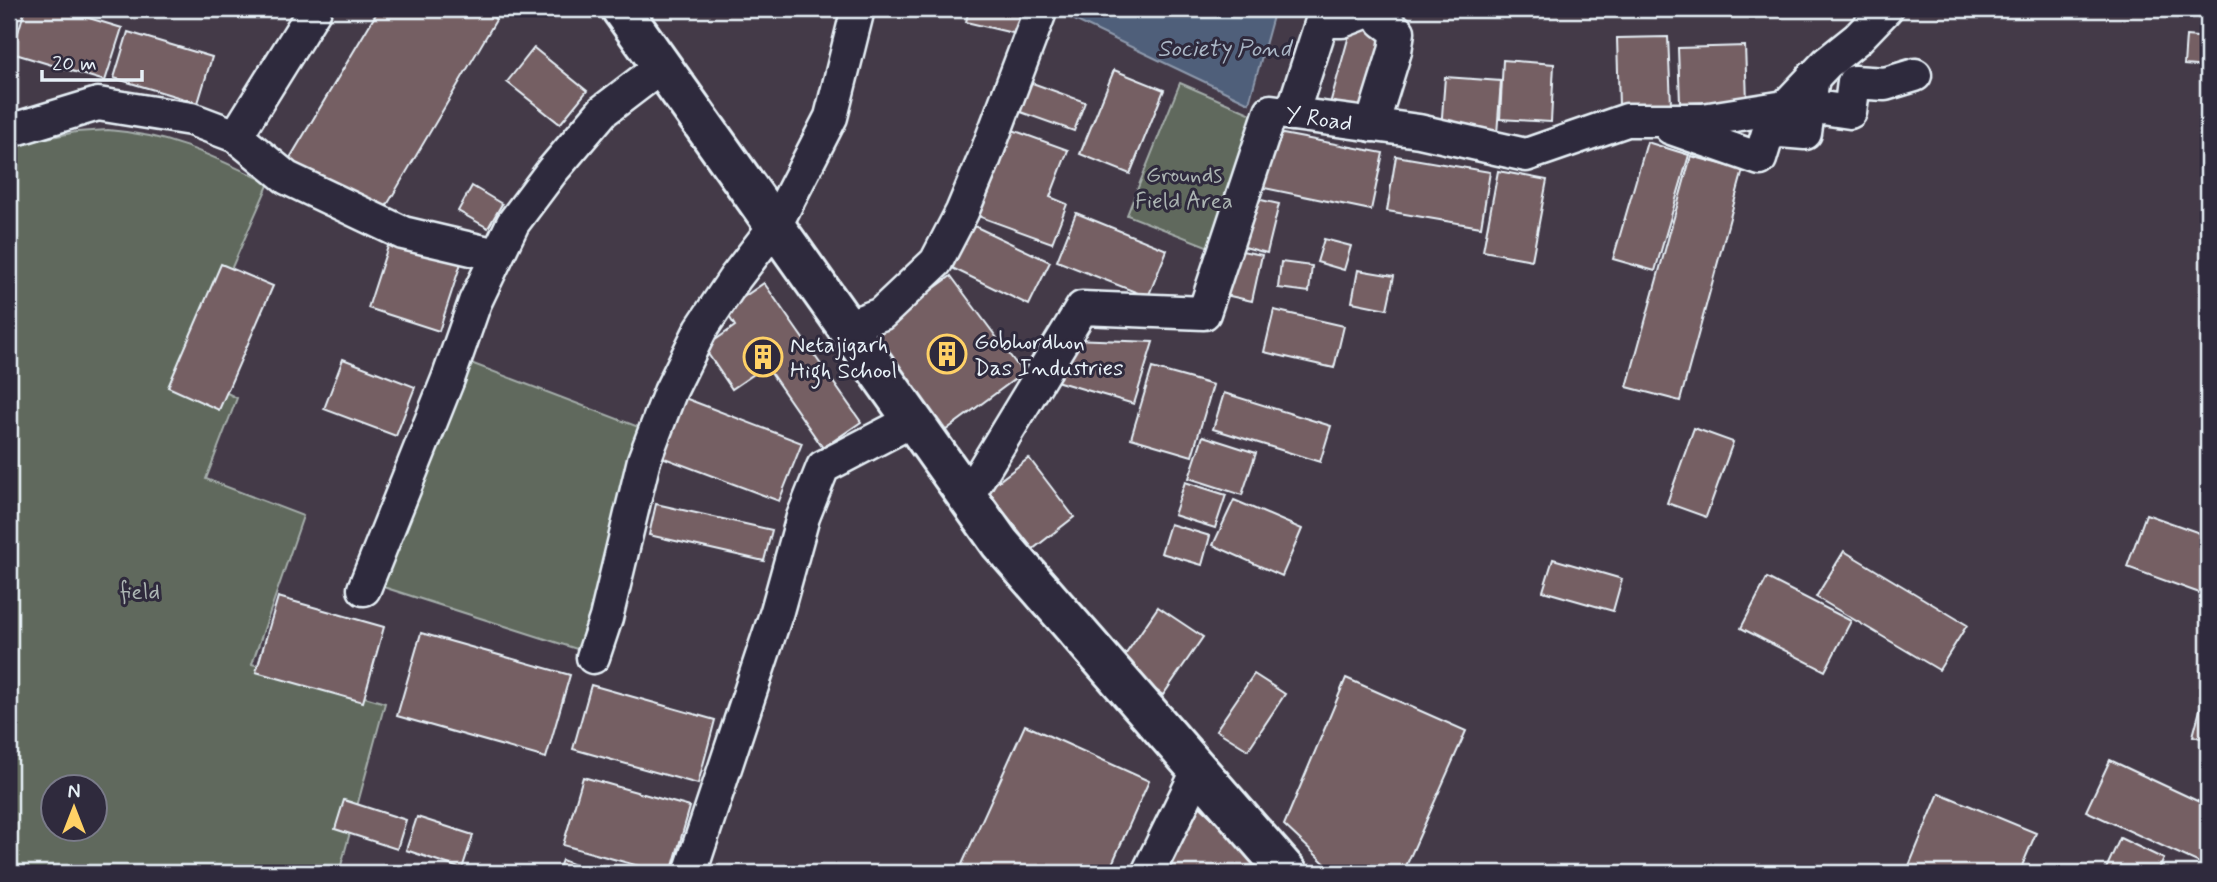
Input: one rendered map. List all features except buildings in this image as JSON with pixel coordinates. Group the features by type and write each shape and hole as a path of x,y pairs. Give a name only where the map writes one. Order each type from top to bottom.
{"main road":[{"path":"621,9 1000,543 1288,873"}],"street":[{"path":"236,136 315,9"},
{"path":"593,657 609,604 644,460 670,392 701,329 735,278 775,226 831,117 858,9"},
{"path":"846,327 881,314 936,262 962,212 1041,9"},
{"path":"1292,114 1322,21 1342,21 1373,9"},
{"path":"1372,125 1395,51 1398,32 1383,21 1381,9"},
{"name":"Y Road","path":"967,497 1083,308 1204,313 1270,111 1419,131 1526,155 1627,120 1703,120 1785,107 1811,92 1886,9"},
{"path":"364,589 448,379 475,302 513,223 552,170 603,111 662,66"},
{"path":"1650,120 1760,159 1769,130 1805,133 1811,92 1850,112 1854,82 1885,84 1914,75"},
{"path":"9,131 98,104 191,119 236,136 287,178 403,233 497,255"},
{"path":"690,873 777,611 803,517 823,467 913,420"},
{"path":"1148,873 1198,771"}],"green space":[{"name":"Grounds Field Area","path":"1180,83 1254,115 1209,247 1127,215"},
{"name":"field","path":"108,130 131,133 191,148 269,183 186,372 237,398 206,479 303,516 252,664 385,703 339,873 9,873 9,146 76,132"},
{"path":"463,360 644,429 583,651 377,585"}],"water":[{"name":"Society Pond","path":"1069,9 1275,9 1249,103 1066,16"}],"place":[{"name":"Gobhordhon Das Industries","path":"947,354"},
{"name":"Netajigarh High School","path":"763,357"}]}
